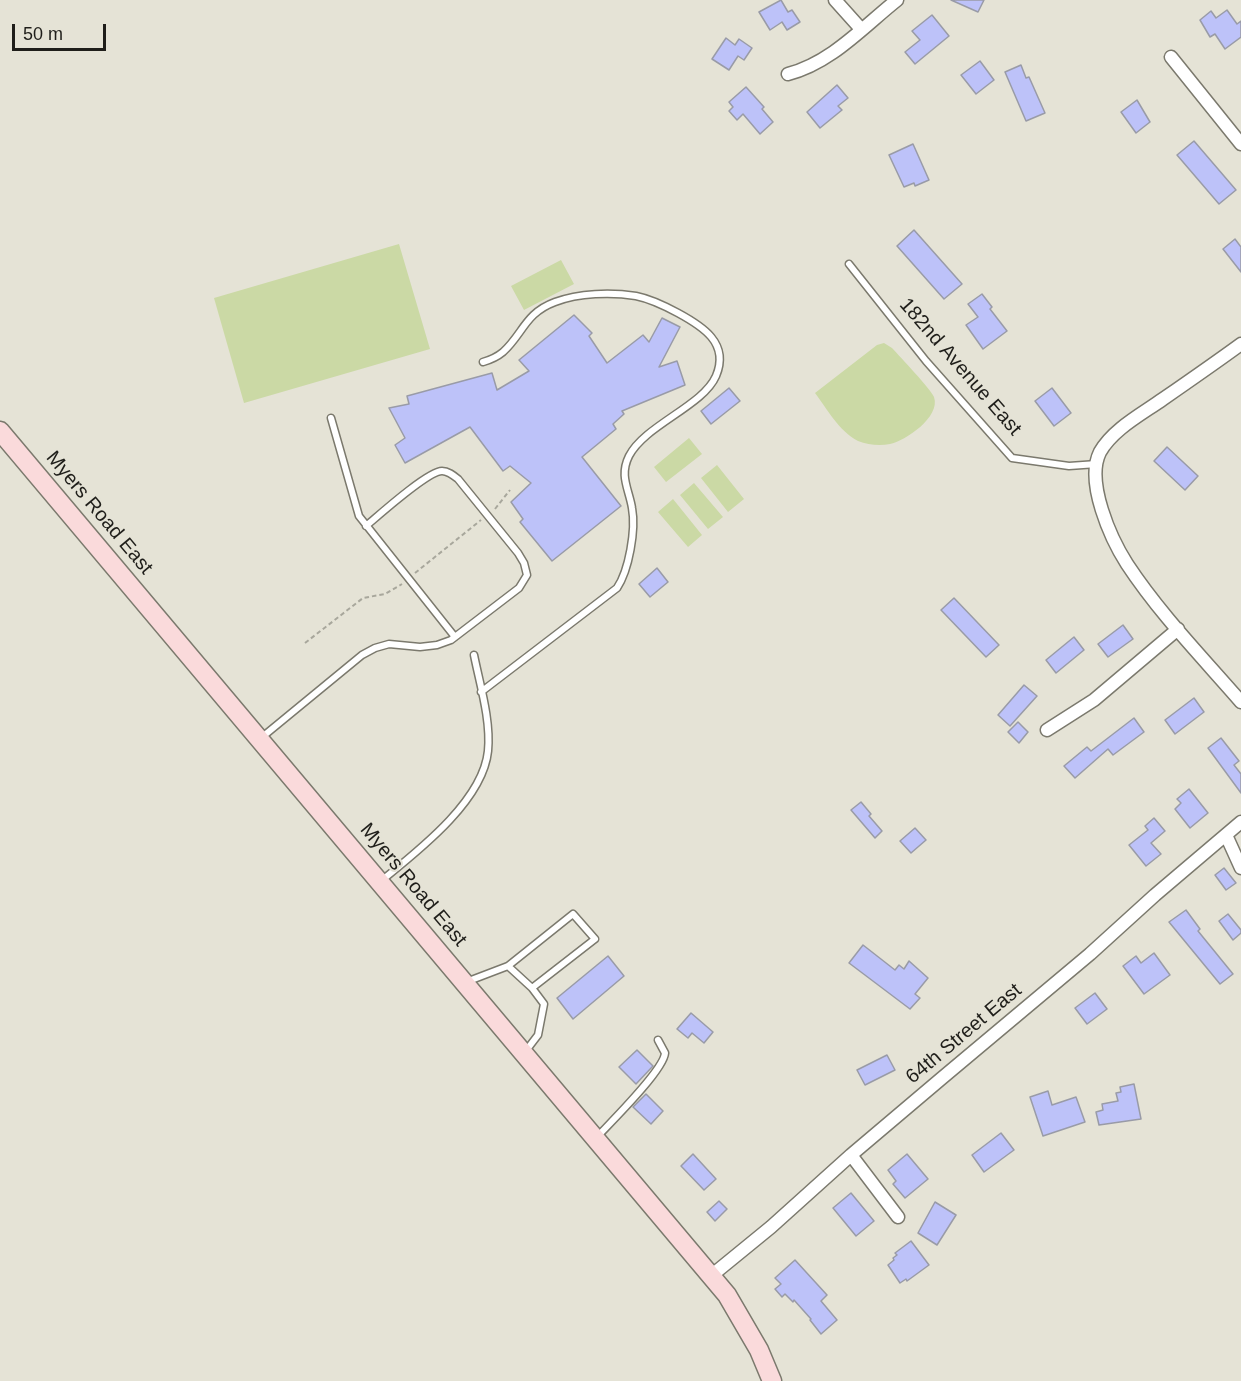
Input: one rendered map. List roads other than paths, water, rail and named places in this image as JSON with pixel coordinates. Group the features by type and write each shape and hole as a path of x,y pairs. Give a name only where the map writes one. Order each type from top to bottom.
{"street":[{"path":"835,0 861,29"},
{"path":"788,74 806,69 826,59 897,0"},
{"path":"1241,132 1199,82 1171,57 1241,144"},
{"path":"1241,344 1122,428 1100,453 1096,482 1100,501 1126,562 1143,587 1241,702"},
{"name":"Myers Road East","path":"0,431 466,982 727,1295 744,1321 772,1381"},
{"path":"1047,730 1094,700 1178,629"},
{"name":"64th Street East","path":"711,1276 1090,954 1241,822"},
{"path":"1226,835 1241,868"},
{"path":"851,1155 898,1217"}],"lane":[{"name":"182nd Avenue East","path":"849,264 926,361 1012,458 1069,466 1097,464"},
{"path":"481,692 617,588 627,567 633,520 633,510 624,480 630,455 641,441 705,390 717,374 719,363 714,341 703,327 654,302 635,296 616,294 580,296 553,302 532,315 503,352 483,362"},
{"path":"331,418 359,516 455,638"},
{"path":"260,739 368,651 389,644 420,647 437,645 455,638 522,584 527,572 518,553 458,479 445,471 431,474 366,526"},
{"path":"381,882 453,818 483,774 488,751 488,726 474,655"},
{"path":"466,982 508,966 573,914 595,939 532,988"},
{"path":"508,966 532,988 544,1005 538,1035 525,1053"},
{"path":"596,1138 640,1090 663,1060 665,1053 658,1040"}]}
